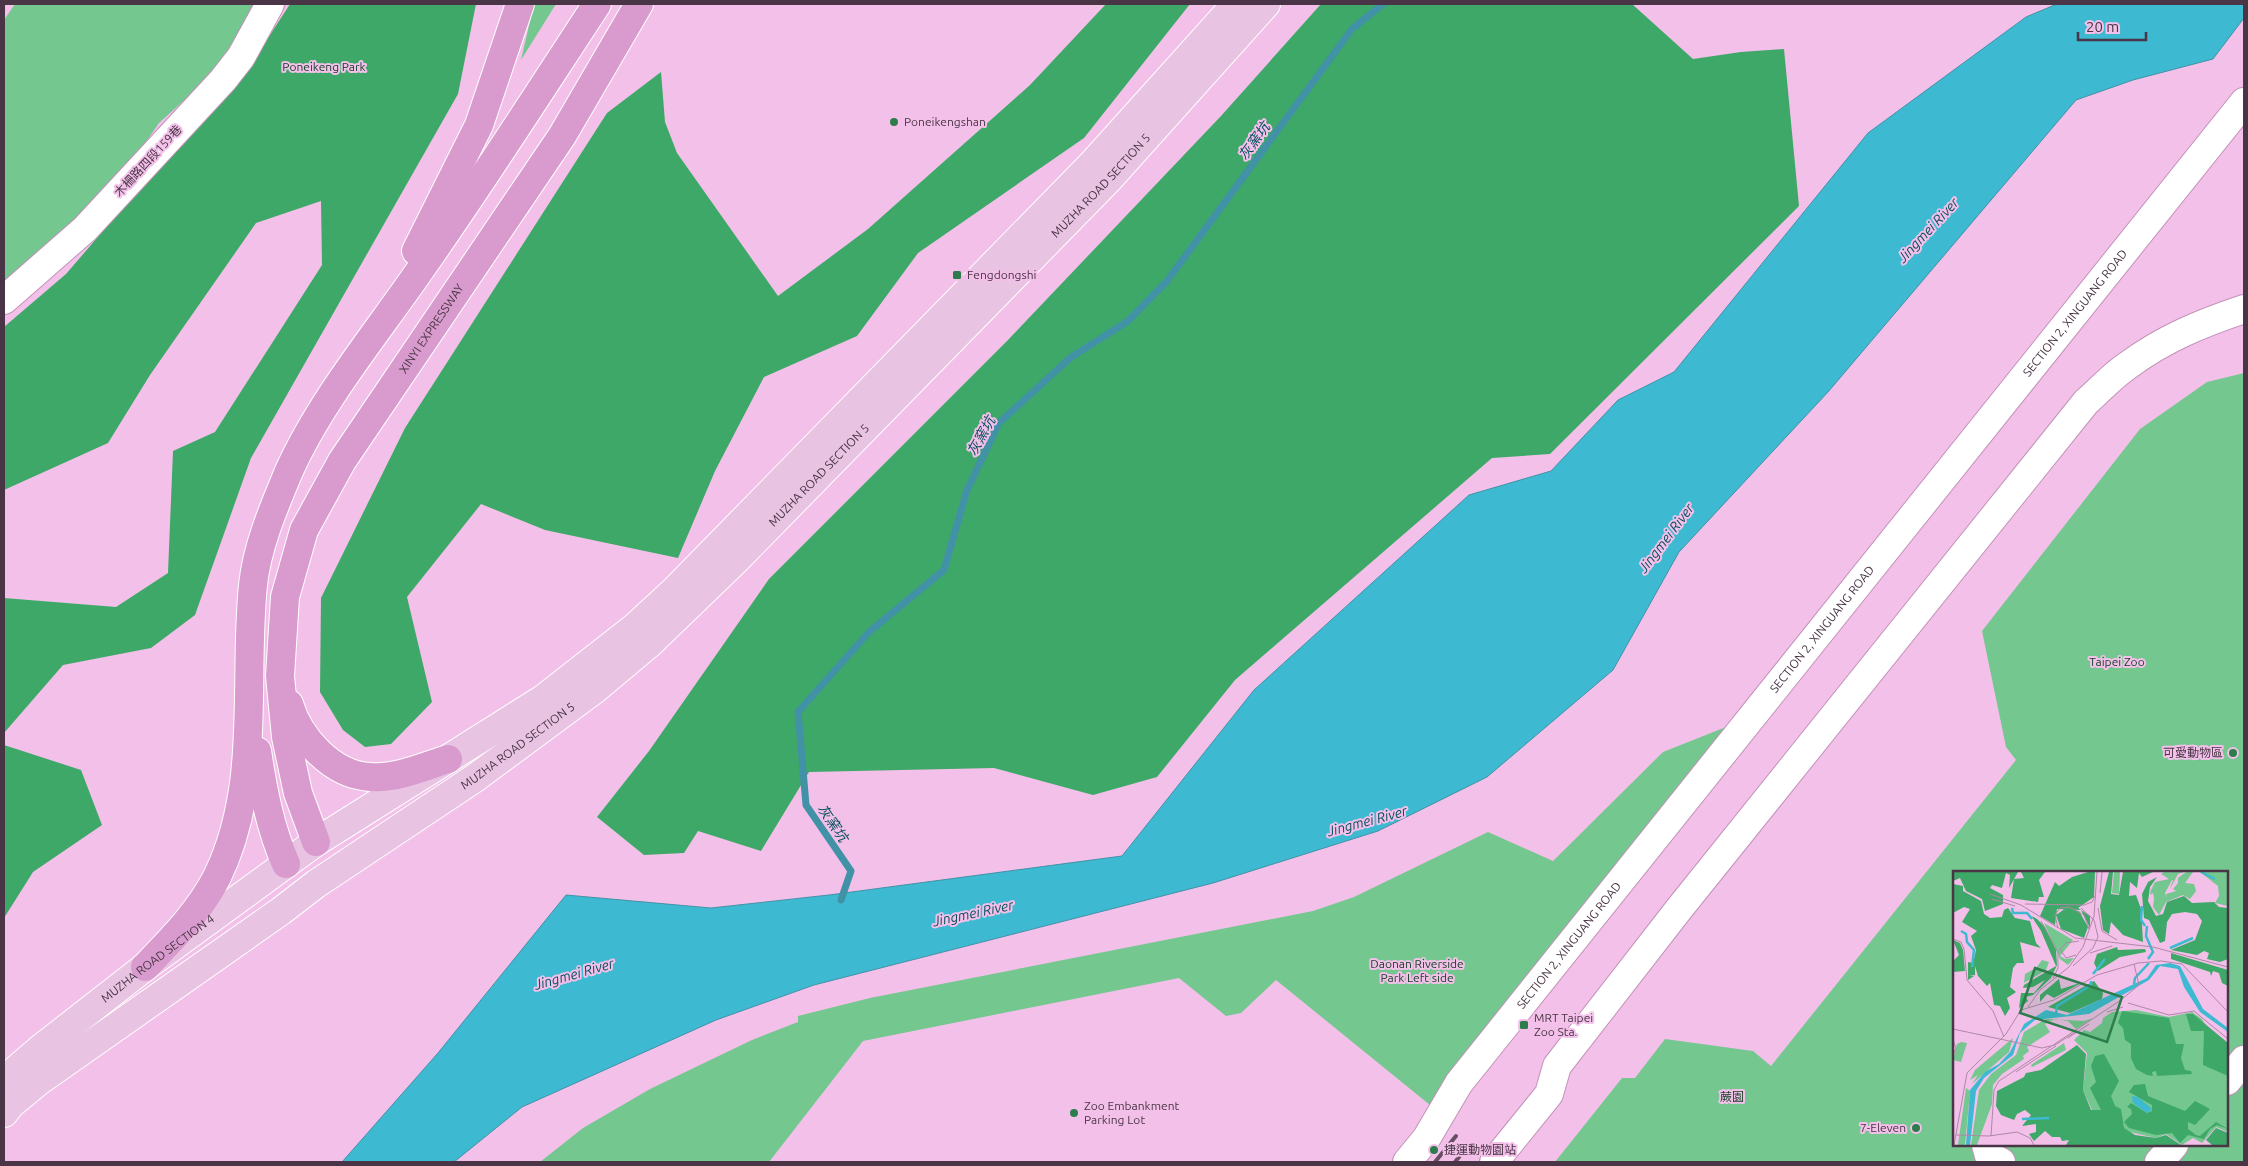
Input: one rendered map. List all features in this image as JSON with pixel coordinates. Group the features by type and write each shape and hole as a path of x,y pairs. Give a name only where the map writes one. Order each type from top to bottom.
{"highway":[{"path":"376,334 479,124 520,4"},
{"path":"145,967 177,934 201,903 217,877 235,831 245,781 249,744 253,584 267,524 291,468 327,404 462,210 597,4"},
{"name":"XINYI EXPRESSWAY","path":"280,676 285,598 304,530 342,461 562,136 639,4"},
{"path":"250,675 255,736 263,786 277,843 286,864"},
{"path":"280,676 291,712 308,741 326,759 348,772 370,777 400,774 448,759"},
{"path":"280,676 286,737 298,793 316,842"}],"main road":[{"name":"MUZHA ROAD SECTION 5","path":"316,842 519,715 565,683 635,627 675,590 1092,164 1236,4"},
{"name":"MUZHA ROAD SECTION 5","path":"316,884 475,778 594,690 657,637 735,561 1109,179 1266,4"},
{"path":"316,842 316,884"},
{"name":"MUZHA ROAD SECTION 4","path":"4,1080 40,1049 145,967 316,842"},
{"path":"286,864 316,884"},
{"path":"4,1113 10,1105 39,1081 281,911 316,884"}],"street":[{"name":"木柵路四段159巷","path":"4,300 86,229 223,80 241,56 270,4"},
{"name":"SECTION 2, XINGUANG ROAD","path":"1407,1162 1426,1139 1459,1083 2244,102"},
{"path":"1494,1162 1549,1094 1557,1066 1679,909 2086,402 2126,366 2164,341 2204,322 2244,309"},
{"path":"2228,1080 2244,1060"},
{"path":"1986,1146 1989,1156 2001,1162"},
{"path":"2159,1162 2173,1146"}],"green space":[{"path":"15,4 257,4 222,66 159,123 127,169 75,222 4,282 4,20"},
{"name":"Poneikeng Park","path":"290,4 476,4 458,94 251,458 195,615 151,648 63,665 4,733 4,598 116,607 168,573 173,451 215,432 322,265 321,201 256,223 150,375 108,443 4,490 4,327 66,274 172,151 237,86"},
{"path":"534,4 556,4 521,60"},
{"path":"1106,4 1190,4 1084,138 918,253 857,336 764,377 715,471 678,558 545,530 481,504 407,597 432,702 391,744 365,747 343,730 320,692 321,598 405,428 607,113 661,72 665,122 677,153 778,296 868,229 1030,85"},
{"path":"1321,4 1632,4 1693,59 1741,52 1784,49 1799,206 1550,454 1492,458 1235,680 1157,777 1093,795 994,768 809,772 761,851 698,831 684,853 644,855 597,817 649,751 769,579 1007,341 1221,116"},
{"name":"Taipei Zoo","path":"2244,373 2244,1162 1555,1162 1622,1078 1635,1078 1665,1039 1753,1051 1771,1066 2016,760 2006,747 1982,631 2140,429 2207,382"},
{"name":"Daonan Riverside Park Left side","path":"1731,725 1430,1105 1276,980 1241,1013 1226,1016 1179,978 863,1041 769,1162 540,1162 583,1128 650,1089 752,1040 798,1022 798,1016 870,998 1313,911 1354,897 1488,832 1553,861 1663,752"},
{"path":"4,745 81,770 102,825 33,872 4,918"}],"water":[{"name":"Jingmei River","path":"2057,4 2244,4 2244,18 2213,59 2133,80 2076,100 1828,392 1679,552 1613,670 1487,777 1378,831 1213,883 814,985 716,1020 522,1107 454,1162 342,1162 438,1053 566,895 711,908 829,895 1122,856 1254,690 1469,495 1551,471 1618,400 1674,372 1868,133 2026,17"}],"waterway":[{"name":"灰窯坑","path":"841,900 851,871 806,805 798,712 869,632 944,570 967,490 999,423 1070,358 1128,321 1167,281 1352,29 1383,4"}],"railway":[{"path":"1435,1162 1456,1136"},
{"path":"1455,1162 1467,1147"}],"place":[{"name":"Poneikengshan","path":"894,122"},
{"name":"Fengdongshi","path":"957,275"},
{"name":"可愛動物區","path":"2233,753"},
{"name":"MRT Taipei Zoo Sta.","path":"1524,1025"},
{"name":"Zoo Embankment Parking Lot","path":"1074,1113"},
{"name":"7-Eleven","path":"1916,1128"},
{"name":"捷運動物園站","path":"1434,1150"}],"park label":[{"name":"蕨園","path":"1732,1097"}]}
